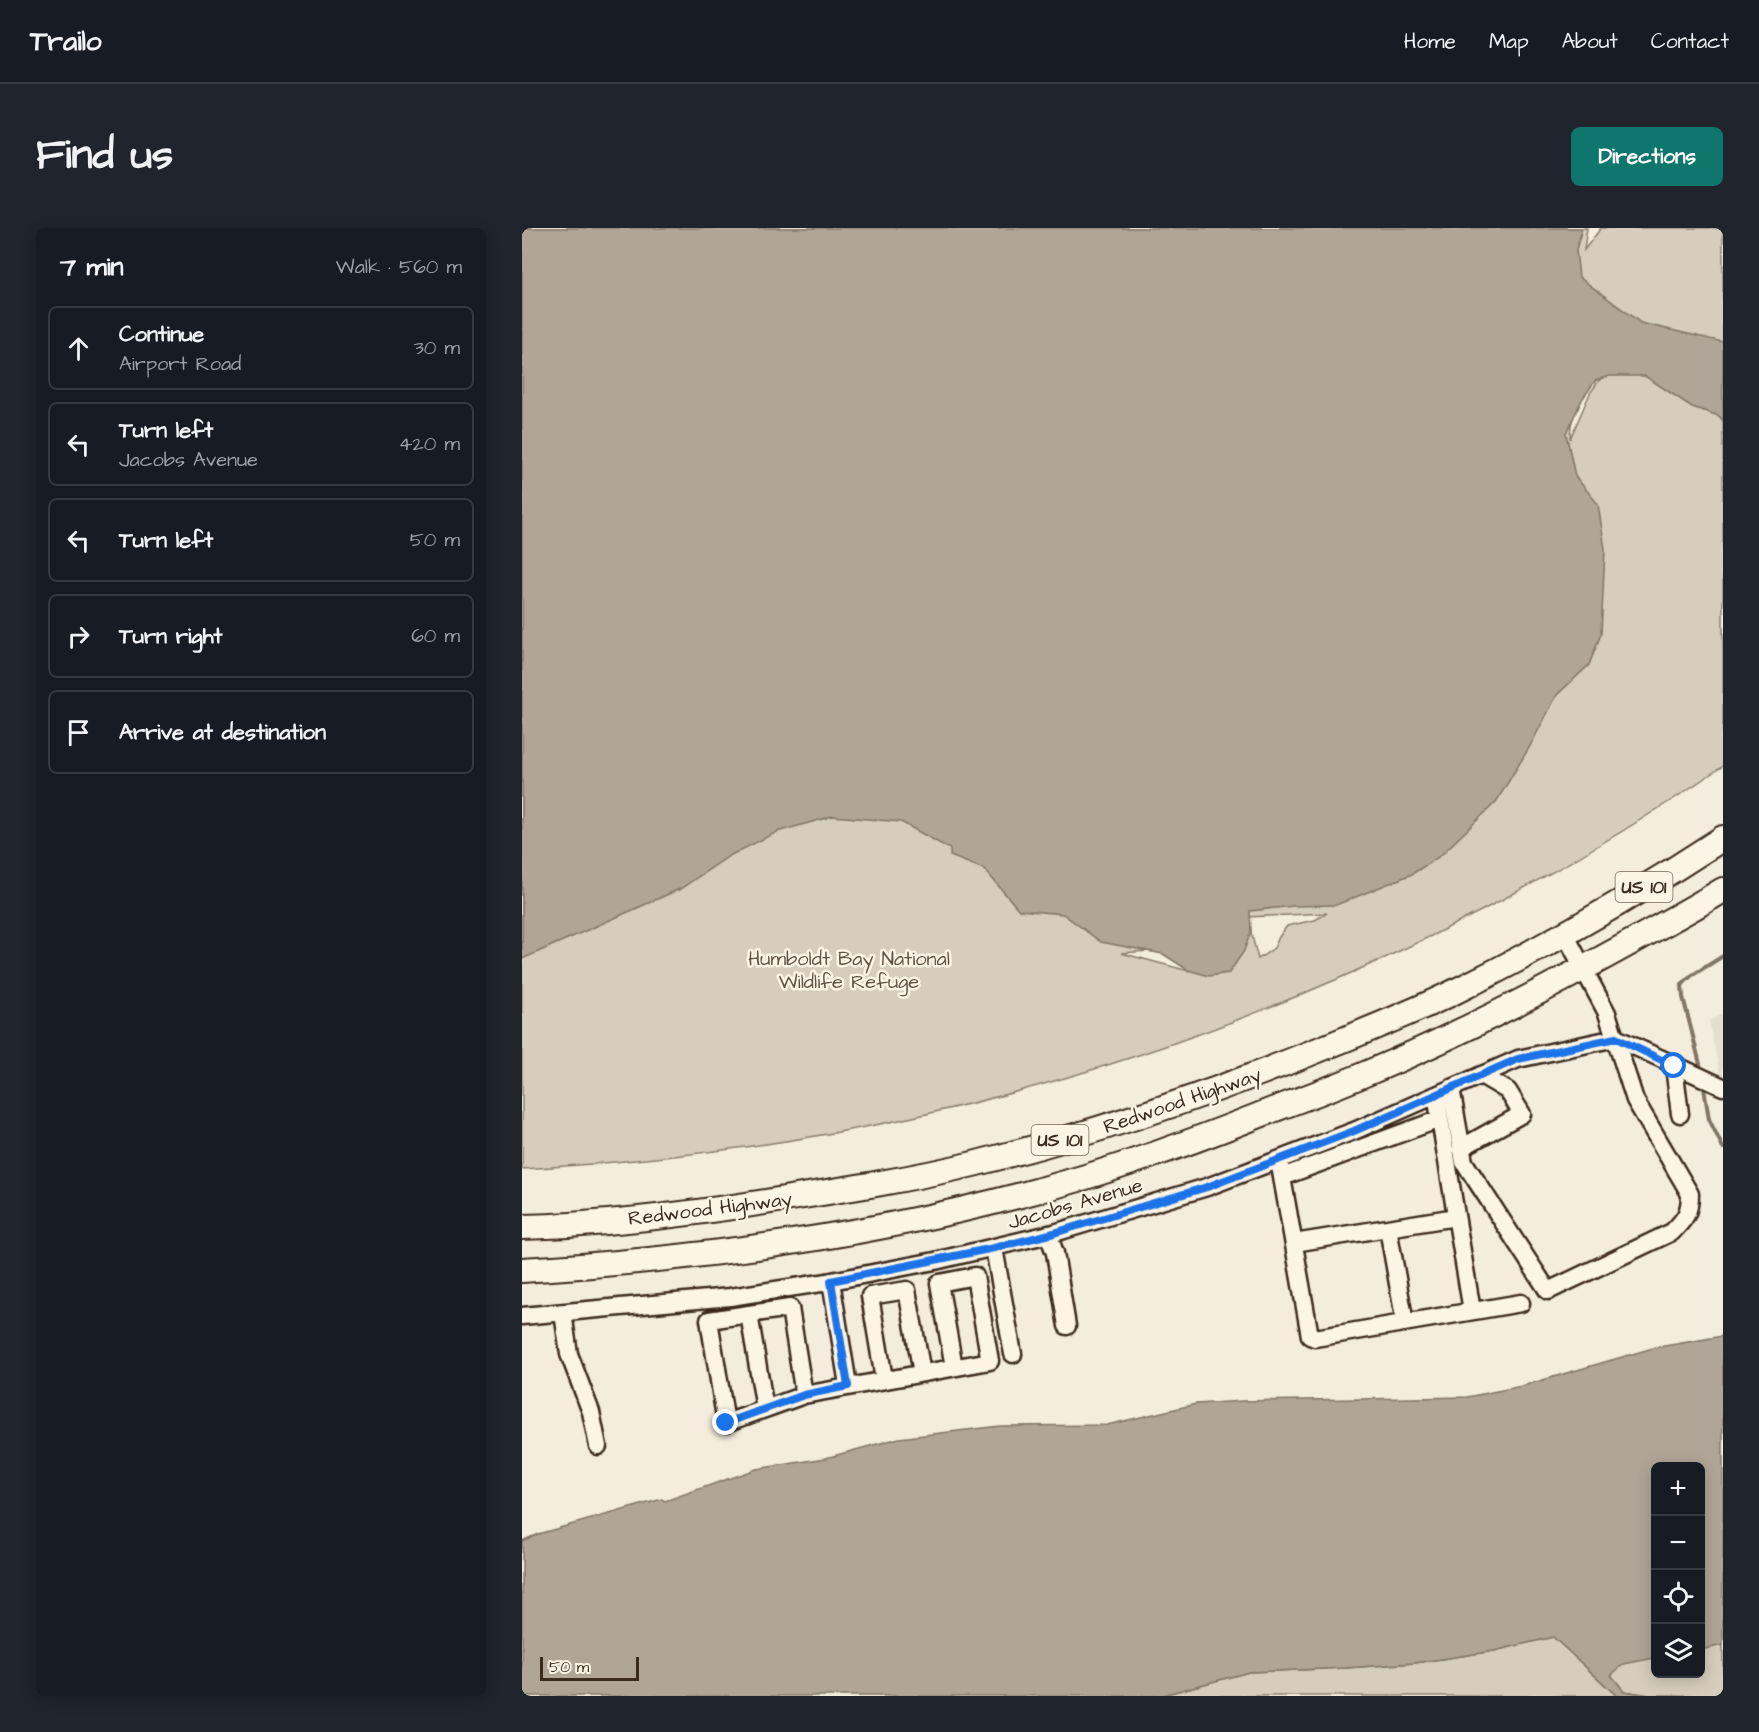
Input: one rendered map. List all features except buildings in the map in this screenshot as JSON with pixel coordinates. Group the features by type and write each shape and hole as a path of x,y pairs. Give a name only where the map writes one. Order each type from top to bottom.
{"highway":[{"name":"Redwood Highway","path":"522,1227 671,1215 822,1193 970,1164 1073,1137 1173,1106 1365,1032 1450,994 1565,934 1723,838"},
{"name":"Redwood Highway","path":"522,1270 622,1264 725,1252 927,1218 1022,1195 1112,1169 1223,1130 1366,1074 1477,1024 1583,969 1723,890"}],"street":[{"path":"1444,1092 1464,1162 1548,1291 1672,1232 1684,1220 1690,1206 1690,1194 1635,1100 1607,1013 1565,934"},
{"path":"1616,1038 1723,1087"},
{"name":"Jacobs Avenue","path":"522,1316 730,1297 831,1281 994,1248 1207,1187 1335,1139 1518,1059 1616,1038"},
{"path":"1680,1068 1680,1114"},
{"path":"1461,1148 1522,1114 1508,1091 1481,1075"},
{"path":"1444,1092 1440,1119 1472,1311"},
{"path":"1384,1118 1393,1136"},
{"path":"1282,1177 1440,1119"},
{"path":"1335,1139 1341,1155"},
{"path":"1279,1160 1310,1336 1315,1338 1521,1303"},
{"path":"1294,1243 1456,1217"},
{"path":"1388,1228 1405,1323"},
{"path":"1048,1234 1055,1253 1067,1326"},
{"path":"994,1248 1012,1354"},
{"path":"804,1395 790,1308 709,1320 726,1423 804,1395 990,1361 975,1276 939,1283 954,1367"},
{"path":"831,1281 848,1386"},
{"path":"885,1379 870,1296 880,1294 907,1290 922,1373"},
{"path":"563,1313 569,1354 591,1412 598,1446"},
{"path":"749,1314 765,1409"}],"shaded area":[{"path":"522,228 1582,228 1576,250 1579,277 1641,323 1723,342 1723,421 1719,416 1692,407 1645,376 1610,376 1596,380 1583,398 1566,433 1575,476 1598,504 1605,549 1601,634 1589,665 1557,695 1529,748 1496,802 1440,856 1412,874 1336,905 1293,906 1250,911 1251,931 1244,951 1229,973 1209,976 1188,970 1163,954 1101,942 1063,914 1019,910 984,869 950,856 950,849 901,822 833,816 777,832 729,856 680,889 522,959"},
{"path":"1723,1013 1723,1076 1720,1075 1709,1021"},
{"path":"1723,1336 1723,1645 1705,1649 1705,1462 1651,1462 1651,1659 1624,1664 1611,1675 1624,1691 1649,1695 1720,1696 1617,1696 1553,1637 1494,1651 1415,1663 1249,1672 1159,1696 522,1696 522,1541 538,1534 662,1499 665,1501 756,1469 826,1458 899,1438 1000,1426 1107,1425 1196,1404 1467,1397 1522,1386 1653,1348"}],"green space":[{"name":"Humboldt Bay National Wildlife Refuge","path":"522,228 1587,228 1584,250 1601,228 1723,228 1723,766 1631,826 1535,882 1437,933 1337,979 1235,1021 1130,1058 1025,1089 918,1116 820,1135 671,1156 522,1169","holes":["1606,371 1590,393 1570,439 1571,425 1579,397","1327,913 1315,920 1287,926 1274,948 1258,959 1247,917","1150,951 1170,955 1189,971 1121,953"]},
{"path":"1723,1554 1723,1696 1649,1695 1624,1691 1611,1675 1651,1573 1651,1678 1705,1678 1705,1556"},
{"path":"1553,1637 1617,1696 1159,1696 1249,1672 1415,1663 1494,1651"}],"waterway":[{"path":"1702,1072 1682,985 1691,976 1723,956"},
{"path":"1703,1082 1709,1119 1723,1148"}],"route":[{"path":"726,1423 804,1395 848,1386 831,1281 935,1261 1054,1233 1207,1187 1354,1131 1518,1059 1616,1038 1674,1066"}]}
